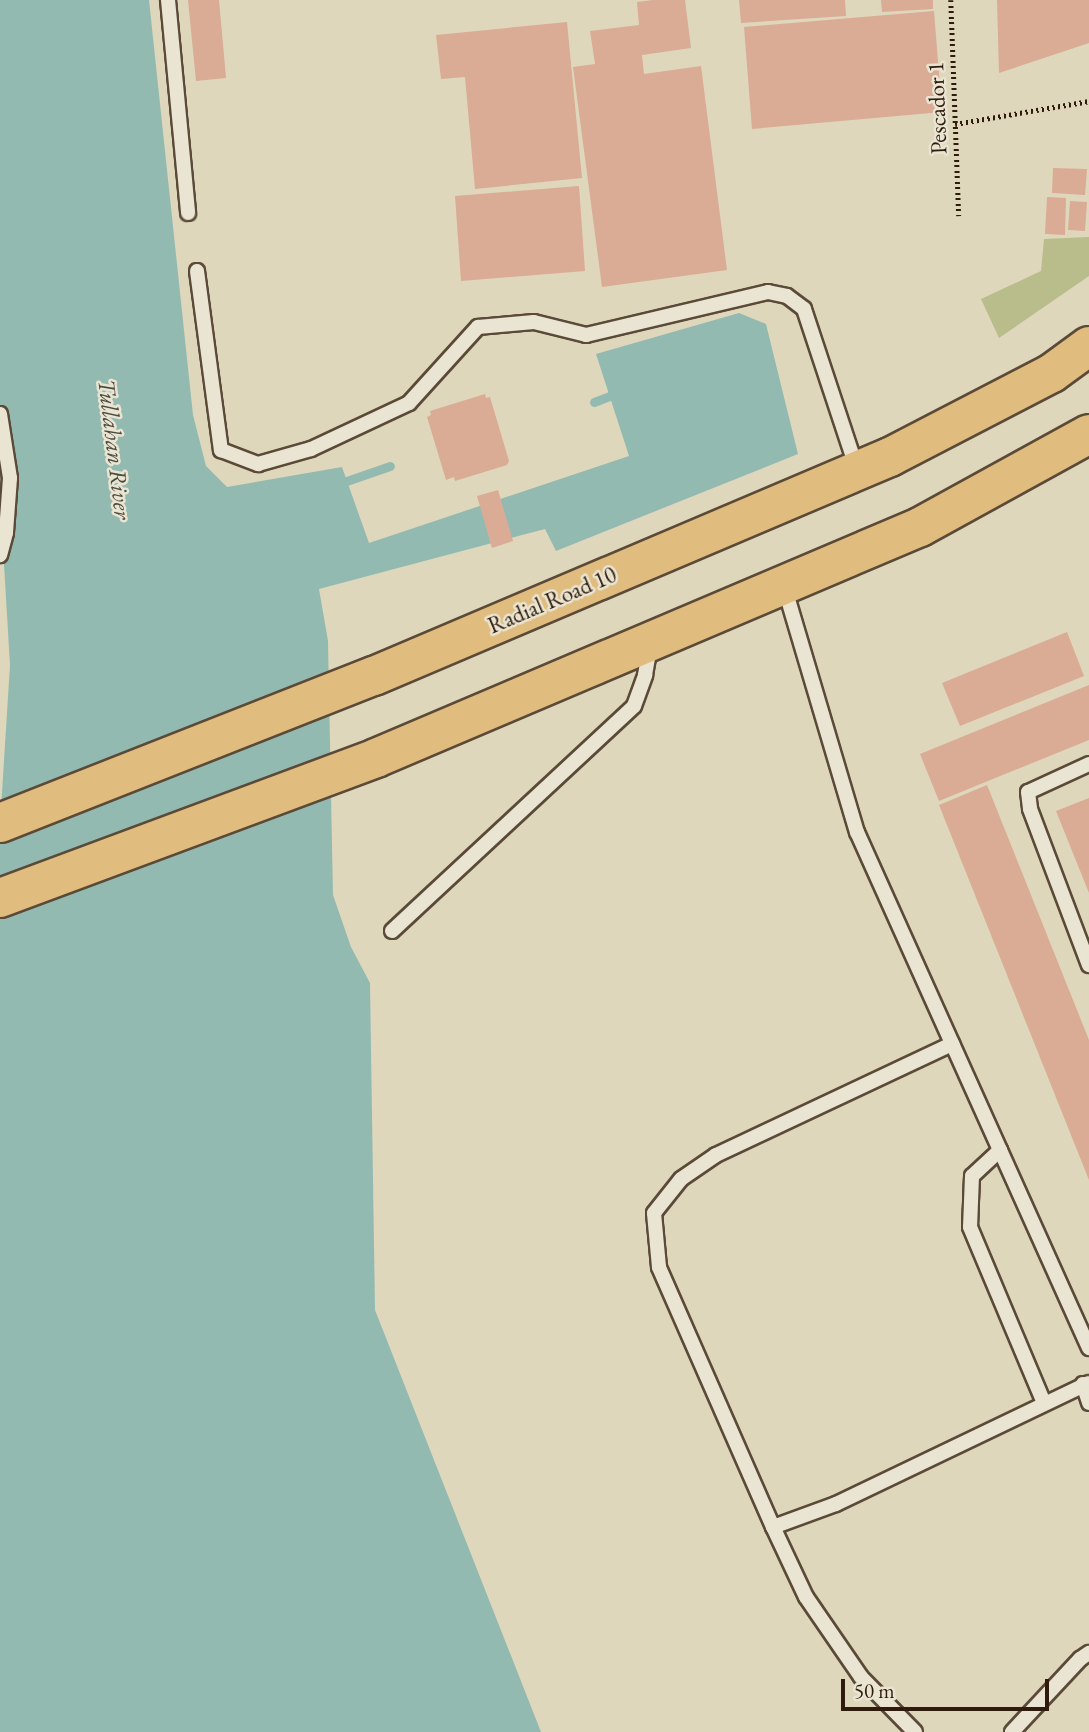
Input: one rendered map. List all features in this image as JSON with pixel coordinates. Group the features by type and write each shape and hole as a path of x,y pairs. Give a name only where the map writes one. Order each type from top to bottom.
{"highway":[{"name":"Radial Road 10","path":"0,823 374,676 858,471 1052,373 1089,346"},
{"path":"0,898 376,758 920,527 1089,434"}],"lane":[{"path":"168,0 188,213"},
{"path":"197,271 221,450 258,464 311,449 409,403 478,327 534,322 586,335 768,292 787,296 804,309 858,471"},
{"path":"0,414 10,478 6,533 0,555"},
{"path":"784,584 857,832 1089,1348"},
{"path":"392,931 634,706 645,675 651,641"},
{"path":"1089,764 1028,792 1030,809 1089,965"},
{"path":"915,1732 861,1677 806,1597 659,1267 654,1213 681,1179 716,1155 952,1044"},
{"path":"1000,1150 972,1177 970,1227 1044,1403"},
{"path":"773,1527 836,1504 1086,1384 1089,1403"},
{"path":"1012,1732 1080,1659 1089,1653"}],"path":[{"name":"Pescador 1","path":"951,0 959,216"},
{"path":"955,124 1089,101"}],"green space":[{"path":"1089,237 1089,276 999,338 981,299 1041,271 1044,239"}],"water":[{"name":"Tullahan River","path":"0,0 149,0 193,415 206,466 227,487 342,467 369,543 629,456 596,354 739,313 766,324 798,454 556,551 545,529 319,589 328,641 333,895 351,947 370,983 375,1310 541,1732 0,1732 0,824 10,665 0,498"}],"building":[{"path":"188,0 219,0 226,78 196,81"},
{"path":"685,0 691,48 642,55 644,74 701,66 727,270 602,287 573,67 595,64 590,31 639,25 637,2"},
{"path":"739,0 845,0 846,16 741,23"},
{"path":"881,0 933,0 933,9 882,12"},
{"path":"997,0 1089,0 1089,43 999,73"},
{"path":"934,11 942,112 752,129 744,27"},
{"path":"567,22 582,178 475,189 465,77 441,79 436,35"},
{"path":"1053,168 1087,169 1085,195 1052,193"},
{"path":"579,186 585,271 461,281 455,196"},
{"path":"1047,197 1066,198 1065,235 1045,234"},
{"path":"1070,201 1087,202 1085,231 1068,230"},
{"path":"485,394 486,398 490,397 509,461 507,465 455,481 454,477 446,480 427,417 431,415 430,411"},
{"path":"498,490 513,541 492,548 477,496"},
{"path":"1067,632 1084,676 960,726 942,683"},
{"path":"1089,685 1089,740 939,801 920,754"},
{"path":"987,785 1089,1040 1089,1180 939,805"},
{"path":"1089,798 1089,893 1056,811"}],"waterway":[{"path":"594,402 610,396"},
{"path":"335,485 390,466"}]}
